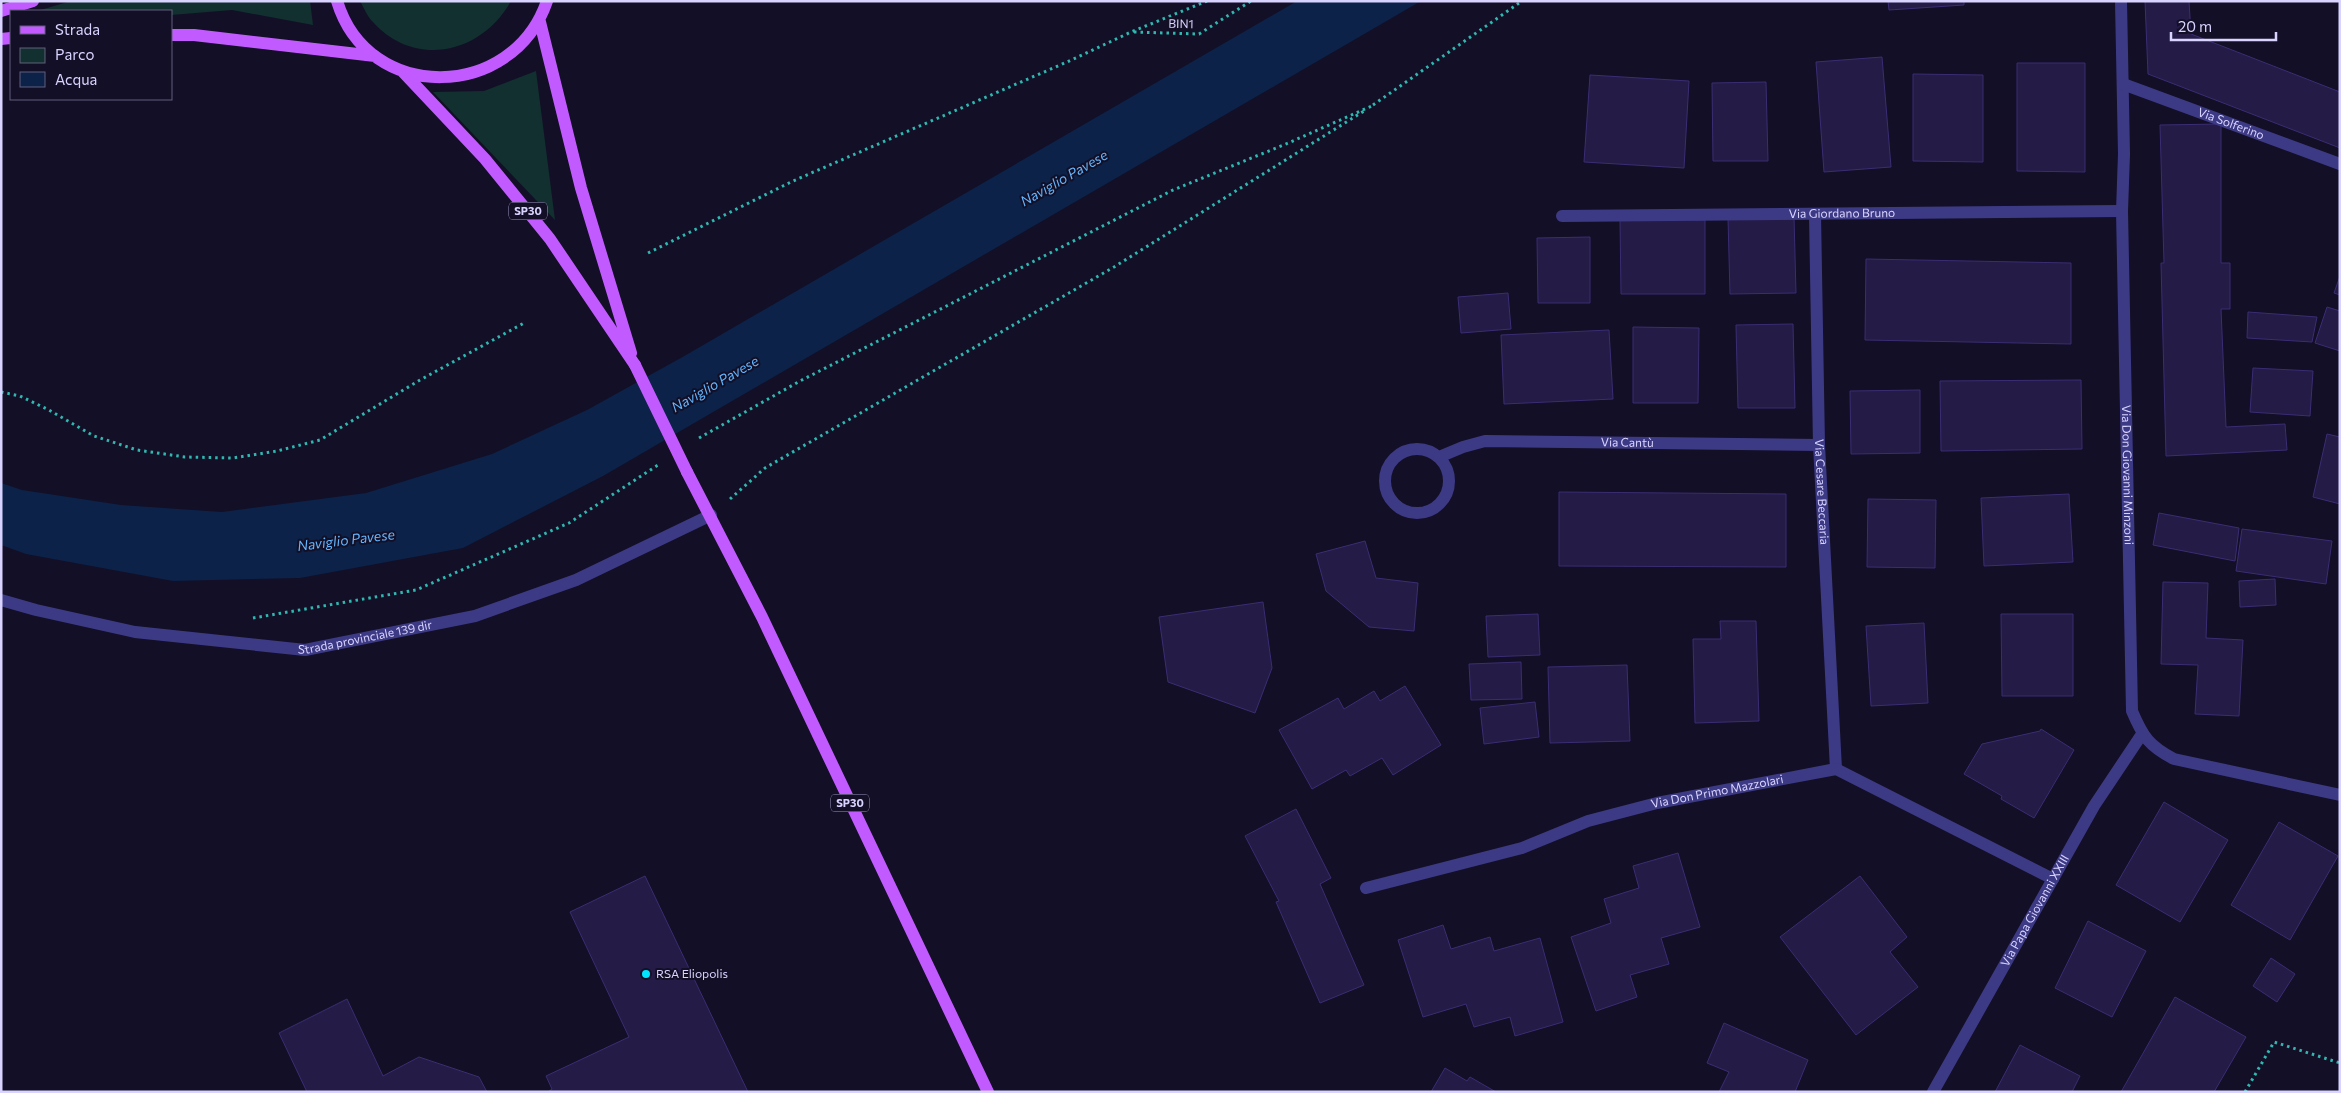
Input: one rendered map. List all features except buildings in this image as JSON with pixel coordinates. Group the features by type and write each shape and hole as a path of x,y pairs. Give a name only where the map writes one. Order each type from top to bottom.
{"main road":[{"path":"1,11 33,1"},
{"path":"337,1 342,17 356,38 375,56 403,72 438,78 457,78 476,73 495,65 513,53 540,22 549,2"},
{"name":"SP30","path":"540,22 581,188 635,365 686,472 711,516 762,618 988,1092"},
{"path":"172,35 194,35 375,56"},
{"name":"SP30","path":"403,72 486,159 550,240 635,365"}],"street":[{"name":"Via Don Giovanni Minzoni","path":"2122,1 2122,211 2132,711 2142,734 2156,749 2174,759 2340,795"},
{"name":"Via Solferino","path":"2123,84 2340,164"},
{"name":"Via Giordano Bruno","path":"1562,216 2122,211"},
{"name":"Via Cesare Beccaria","path":"1815,214 1819,446 1836,768"},
{"name":"Via Cantù","path":"1439,457 1463,447 1485,441 1819,446"},
{"path":"1421,449 1439,457 1449,476 1449,487 1445,497 1438,506 1418,513 1398,506 1390,498 1385,478 1394,459 1401,453 1421,449"},
{"name":"Strada provinciale 139 dir","path":"1,600 36,610 136,632 305,650 475,616 576,580 711,516"},
{"name":"Via Papa Giovanni XXIII","path":"1933,1092 2094,806 2142,734"},
{"path":"1836,768 2053,879"},
{"name":"Via Don Primo Mazzolari","path":"1366,888 1522,848 1588,821 1640,808 1836,768"}],"path":[{"path":"648,253 793,181 1067,62 1131,32 1208,1"},
{"name":"BIN1","path":"1131,32 1199,34 1251,1"},
{"path":"711,516 765,468 1114,267 1374,104 1522,1"},
{"path":"694,441 800,381 1173,190 1286,144 1374,104"},
{"path":"1,392 27,399 94,436 136,450 185,457 233,458 277,451 320,440 420,380 524,323"},
{"path":"247,619 416,590 569,523 661,463"},
{"path":"2245,1092 2274,1042 2340,1063"}],"green space":[{"path":"71,1 310,1 313,25 232,10 172,15 172,10 40,10"},
{"path":"360,1 511,1 498,19 483,33 465,43 446,49 427,50 407,46 389,36 370,19"},
{"path":"536,71 555,220 433,92 484,91"}],"water":[{"name":"Naviglio Pavese","path":"1297,1 1421,1 603,476 463,548 300,578 173,581 26,554 1,545 1,483 22,490 121,505 222,512 366,493 492,454 587,410 686,355"}],"place":[{"name":"RSA Eliopolis","path":"646,974"}]}
